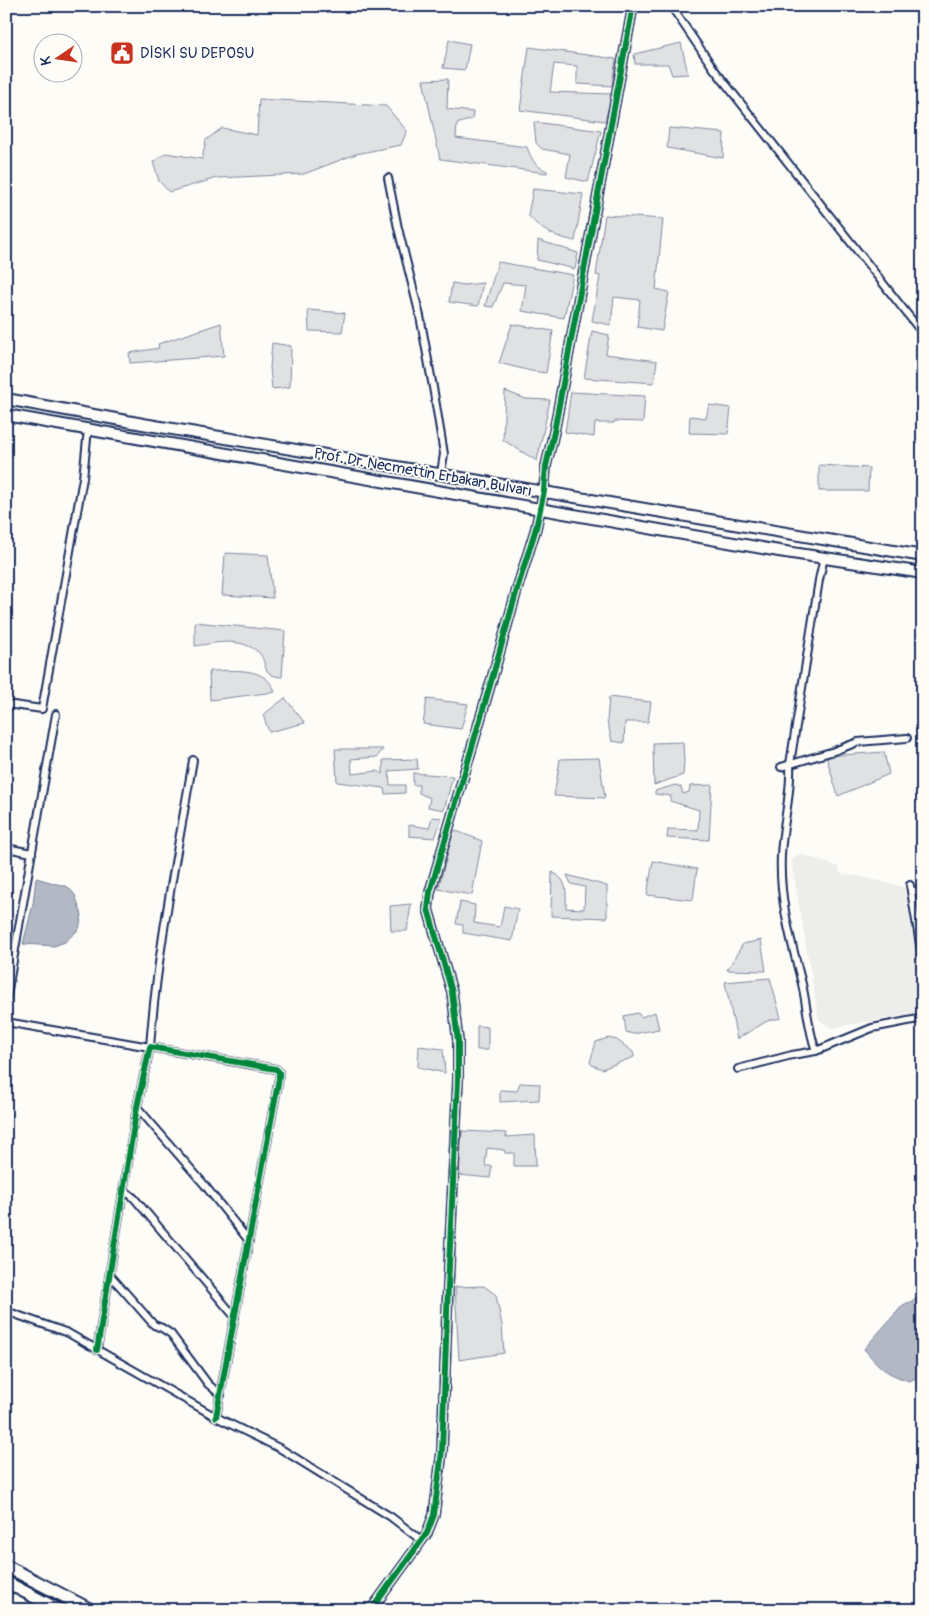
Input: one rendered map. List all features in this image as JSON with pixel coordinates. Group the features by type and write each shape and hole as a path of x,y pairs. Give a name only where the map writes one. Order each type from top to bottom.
{"highway":[{"path":"6,1566 91,1610"},
{"path":"6,1582 59,1610"}],"main road":[{"name":"Prof. Dr. Necmettin Erbakan Bulvarı","path":"6,398 143,424 923,556"},
{"name":"Prof. Dr. Necmettin Erbakan Bulvarı","path":"6,415 779,551 923,573"}],"street":[{"path":"371,1610 427,1532 434,1515 442,1451 458,1080 458,1041 452,992 428,909 430,892 542,508 546,466 554,432 633,6"},
{"path":"671,6 714,69 923,334"},
{"path":"388,178 398,228 420,316 434,393 444,454 441,473"},
{"path":"6,704 42,709 81,488 88,429"},
{"path":"816,1051 780,886 781,853 791,781 790,764 824,557"},
{"path":"6,1001 56,714"},
{"path":"781,767 858,742 907,738"},
{"path":"97,1350 137,1107 150,1047 152,1018 166,916 193,760"},
{"path":"6,848 32,852"},
{"path":"923,889 911,889 923,962"},
{"path":"738,1069 816,1051 872,1028 923,1018"},
{"path":"6,1022 272,1067 279,1072 216,1417"},
{"path":"137,1107 203,1183 249,1242"},
{"path":"124,1190 134,1198 235,1317"},
{"path":"110,1275 154,1325 171,1334 208,1384 220,1394"},
{"path":"6,1312 68,1333 216,1417 281,1450 391,1517 421,1540"}],"shaded area":[{"path":"449,40 470,44 465,70 443,68"},
{"path":"681,43 688,74 672,75 668,64 635,64 634,54"},
{"path":"529,47 616,59 612,86 577,84 577,66 554,64 550,92 612,94 605,121 520,110"},
{"path":"448,79 447,109 473,112 472,119 457,124 456,138 527,147 534,162 547,171 547,173 440,159 423,80"},
{"path":"259,99 386,106 407,131 401,145 356,154 304,174 217,178 169,192 159,181 153,162 166,153 202,159 206,140 222,128 257,135"},
{"path":"534,122 601,131 588,182 566,177 570,154 542,149 536,143"},
{"path":"669,128 724,133 723,158 667,148"},
{"path":"533,189 583,194 575,241 549,232 539,226 528,215"},
{"path":"605,215 663,219 656,289 669,292 662,331 637,327 640,300 614,297 611,325 592,321 600,276 596,275"},
{"path":"538,240 578,253 575,269 537,260"},
{"path":"498,262 573,275 564,318 522,311 526,285 503,283 493,307 485,306"},
{"path":"452,283 464,285 483,283 478,306 449,302"},
{"path":"308,310 345,313 342,332 309,331"},
{"path":"221,323 224,356 130,363 129,353 159,348 158,344"},
{"path":"512,324 553,331 546,373 499,363"},
{"path":"592,331 609,335 606,354 657,361 654,383 584,378"},
{"path":"272,343 291,346 290,387 272,389 270,367"},
{"path":"505,391 526,399 550,400 537,461 503,440"},
{"path":"571,392 645,396 643,422 614,421 614,423 595,423 594,437 565,432"},
{"path":"709,405 731,408 728,434 689,433 690,416 706,418"},
{"path":"819,465 869,468 868,491 819,491"},
{"path":"225,553 268,555 273,598 222,595"},
{"path":"195,622 285,631 282,677 270,674 265,667 261,655 243,644 227,642 195,646"},
{"path":"209,671 247,671 256,673 271,683 275,692 210,700"},
{"path":"609,697 651,702 648,722 625,722 624,743 612,741 607,721"},
{"path":"285,698 305,723 269,732 263,715"},
{"path":"427,699 468,704 461,729 423,724"},
{"path":"683,742 683,775 654,785 653,743"},
{"path":"335,749 383,749 377,757 351,759 352,774 378,771 383,774 383,760 417,759 418,769 389,771 390,785 405,785 405,793 385,794 384,788 337,782"},
{"path":"884,752 889,774 838,796 826,756"},
{"path":"599,758 605,798 554,796 560,759"},
{"path":"413,773 453,776 444,810 428,807 430,798 419,793 419,785 413,785"},
{"path":"675,785 681,787 683,794 689,792 690,786 712,785 709,840 667,838 668,829 698,830 699,810 670,801 671,796 655,794 655,791"},
{"path":"432,817 442,818 435,838 409,836 409,825 429,828"},
{"path":"454,830 482,841 472,895 438,889"},
{"path":"797,855 803,855 839,867 841,874 904,887 923,990 923,1012 831,1028 819,1020 792,865 792,861"},
{"path":"653,861 697,869 693,900 647,895"},
{"path":"552,872 564,883 566,908 584,909 585,887 571,884 567,875 607,886 607,918 551,916"},
{"path":"36,878 68,887 75,895 82,915 79,929 65,942 54,946 23,944 33,904"},
{"path":"460,902 475,905 474,923 500,927 504,906 518,909 512,941 463,933 463,925 456,924"},
{"path":"411,904 407,931 391,931 390,906"},
{"path":"761,940 766,971 727,970 743,944"},
{"path":"770,978 781,1018 767,1021 737,1039 725,982"},
{"path":"655,1012 659,1029 633,1034 626,1032 624,1016 638,1013 641,1017"},
{"path":"477,1026 488,1027 488,1050 477,1050"},
{"path":"608,1038 617,1040 633,1052 634,1057 602,1069 592,1065 590,1062 596,1042"},
{"path":"419,1046 443,1049 445,1073 418,1067"},
{"path":"520,1083 540,1084 539,1100 500,1102 500,1090 517,1091"},
{"path":"462,1131 506,1133 506,1137 535,1135 536,1166 514,1166 514,1153 505,1153 504,1150 487,1148 485,1166 492,1166 490,1178 459,1175"},
{"path":"484,1286 496,1295 502,1325 504,1353 459,1360 455,1287"},
{"path":"923,1296 923,1375 909,1381 884,1370 864,1349 903,1305"}],"cycle path":[{"path":"371,1610 427,1533 434,1515 442,1451 458,1080 458,1041 452,992 428,909 430,892 536,528 633,6"},
{"path":"97,1350 137,1107 150,1047 276,1069 279,1072 279,1078 216,1417"}],"place":[{"name":"DİSKİ SU DEPOSU","path":"122,53"}]}
